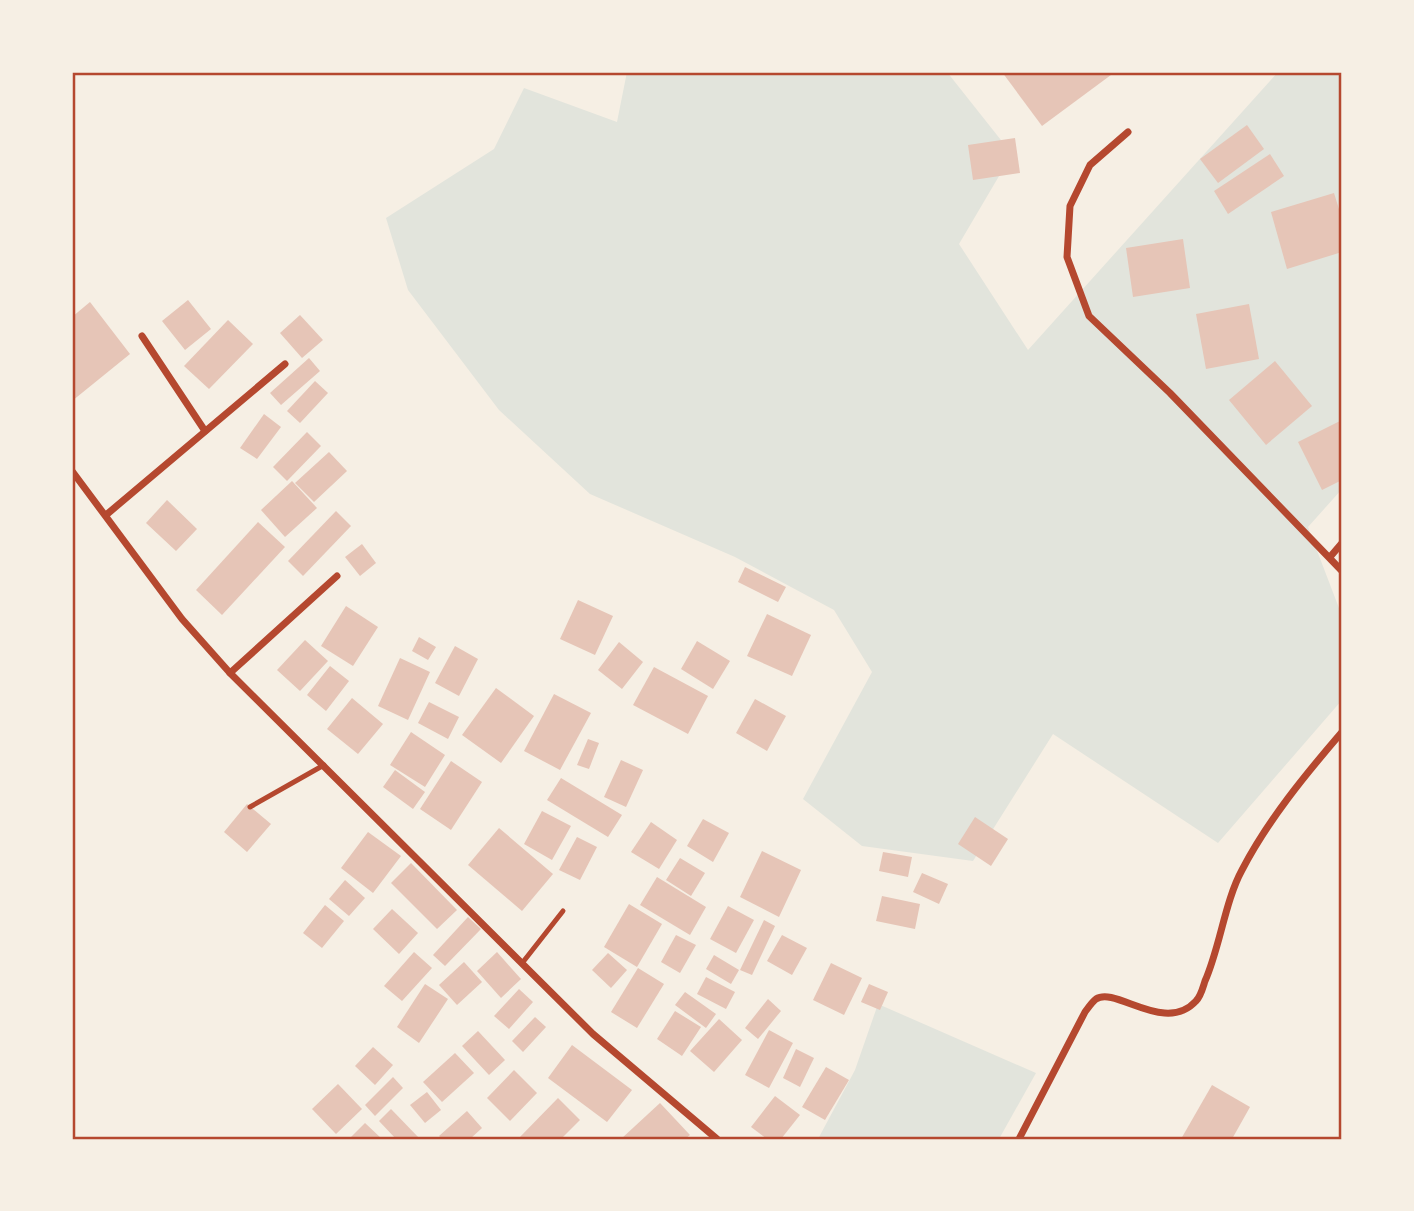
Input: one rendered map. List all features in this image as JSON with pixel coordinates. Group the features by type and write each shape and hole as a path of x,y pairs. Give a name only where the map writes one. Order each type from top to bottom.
{"street":[{"path":"1128,132 1090,165 1070,206 1067,257 1089,316 1170,393 1342,571"},
{"path":"142,336 205,431"},
{"path":"106,515 285,364"},
{"path":"72,471 181,619 230,673 593,1034 717,1139"},
{"path":"1330,557 1342,543"},
{"path":"230,673 337,576"},
{"path":"1019,1139 1085,1012 1096,999 1107,997 1151,1012 1168,1013 1184,1010 1197,1000 1215,960 1241,872 1298,783 1342,732"}],"lane":[{"path":"250,807 324,765"},
{"path":"523,962 563,911"}],"shaded area":[{"path":"627,72 947,72 1012,154 959,244 1028,350 1278,72 1342,72 1342,489 1308,527 1342,616 1342,700 1218,843 1053,734 973,861 862,846 803,799 872,672 834,610 735,557 590,494 499,410 408,290 386,218 494,149 524,88 617,122"},
{"path":"878,1004 1036,1073 999,1139 818,1139 855,1070"}],"building":[{"path":"1002,72 1115,72 1042,126"},
{"path":"1247,125 1264,149 1218,183 1200,159"},
{"path":"1015,138 1020,173 973,180 968,145"},
{"path":"1270,154 1284,176 1228,214 1214,191"},
{"path":"1334,193 1342,219 1342,252 1287,269 1271,212"},
{"path":"1183,239 1190,288 1133,297 1126,248"},
{"path":"188,300 211,329 185,350 162,321"},
{"path":"90,302 130,354 72,401 72,317"},
{"path":"1249,304 1259,359 1206,369 1196,314"},
{"path":"300,315 323,340 302,358 280,333"},
{"path":"228,320 253,344 209,389 184,366"},
{"path":"309,358 320,371 281,405 270,393"},
{"path":"1275,361 1312,406 1266,445 1229,400"},
{"path":"315,381 328,393 300,423 287,411"},
{"path":"264,414 281,427 257,459 240,448"},
{"path":"1342,420 1342,480 1322,490 1298,442"},
{"path":"307,432 321,446 287,481 273,467"},
{"path":"329,452 347,471 314,502 295,483"},
{"path":"292,481 317,508 285,537 261,510"},
{"path":"167,500 197,529 176,551 146,523"},
{"path":"336,511 351,526 303,576 288,561"},
{"path":"258,522 285,547 222,615 196,590"},
{"path":"362,544 376,563 360,576 345,557"},
{"path":"745,567 786,587 778,602 738,582"},
{"path":"578,600 613,616 595,655 560,639"},
{"path":"346,606 378,627 353,666 321,646"},
{"path":"767,614 811,635 792,676 747,656"},
{"path":"419,637 436,647 428,660 412,651"},
{"path":"305,640 328,661 300,691 277,670"},
{"path":"697,641 730,661 713,689 681,669"},
{"path":"619,642 643,662 622,689 598,670"},
{"path":"455,646 478,659 459,696 435,683"},
{"path":"400,658 430,672 408,720 378,706"},
{"path":"330,666 349,681 326,711 307,695"},
{"path":"654,667 708,696 688,734 633,705"},
{"path":"496,688 534,716 501,763 462,735"},
{"path":"554,694 591,713 560,770 524,751"},
{"path":"352,698 383,724 358,754 327,729"},
{"path":"755,699 786,716 767,751 736,733"},
{"path":"429,702 459,717 448,739 418,723"},
{"path":"411,732 445,755 425,787 390,765"},
{"path":"588,739 599,743 589,769 577,765"},
{"path":"621,760 643,770 626,807 604,797"},
{"path":"451,761 482,782 451,830 420,809"},
{"path":"395,770 425,792 413,809 383,787"},
{"path":"561,778 622,815 608,837 547,800"},
{"path":"247,804 271,824 247,852 224,832"},
{"path":"542,811 571,826 552,860 524,844"},
{"path":"975,817 1008,839 991,866 958,844"},
{"path":"703,819 729,833 713,862 687,846"},
{"path":"651,822 677,840 659,869 631,852"},
{"path":"499,828 553,874 522,911 468,865"},
{"path":"368,832 401,856 373,893 341,868"},
{"path":"577,837 597,847 580,880 559,870"},
{"path":"762,851 801,870 779,917 740,897"},
{"path":"883,852 912,857 908,877 879,871"},
{"path":"680,858 705,873 691,896 666,880"},
{"path":"411,863 457,910 437,929 391,883"},
{"path":"922,873 948,884 939,904 913,892"},
{"path":"657,877 706,907 690,935 640,905"},
{"path":"345,880 365,898 349,916 329,899"},
{"path":"882,896 920,904 915,929 876,921"},
{"path":"629,904 662,924 637,967 604,947"},
{"path":"325,905 344,921 322,948 303,933"},
{"path":"728,906 754,920 736,953 710,939"},
{"path":"392,909 418,933 399,954 373,929"},
{"path":"468,917 481,929 445,966 433,955"},
{"path":"764,920 775,926 752,975 740,970"},
{"path":"676,935 696,945 680,973 661,962"},
{"path":"782,935 807,948 792,975 767,961"},
{"path":"414,952 432,968 402,1001 384,986"},
{"path":"497,952 521,979 501,998 477,971"},
{"path":"608,953 627,970 611,988 592,970"},
{"path":"714,955 739,970 731,984 706,969"},
{"path":"464,962 482,982 457,1005 439,985"},
{"path":"831,963 862,978 844,1015 813,1000"},
{"path":"638,968 664,984 637,1028 611,1012"},
{"path":"706,977 735,992 726,1009 697,994"},
{"path":"425,984 448,999 419,1043 397,1027"},
{"path":"869,984 888,992 880,1010 861,1002"},
{"path":"519,989 533,1002 509,1029 494,1016"},
{"path":"685,992 716,1014 706,1028 675,1005"},
{"path":"768,999 781,1011 758,1039 745,1028"},
{"path":"675,1011 701,1027 682,1056 657,1039"},
{"path":"535,1017 546,1027 523,1052 512,1041"},
{"path":"719,1019 742,1040 714,1072 690,1051"},
{"path":"769,1030 793,1043 769,1088 745,1075"},
{"path":"478,1031 505,1060 489,1075 462,1046"},
{"path":"572,1045 632,1090 607,1122 548,1078"},
{"path":"373,1047 393,1065 375,1085 355,1066"},
{"path":"796,1049 814,1058 800,1087 783,1078"},
{"path":"455,1053 474,1073 442,1102 423,1082"},
{"path":"826,1067 849,1080 825,1120 802,1107"},
{"path":"514,1070 537,1093 510,1121 487,1098"},
{"path":"393,1077 403,1088 375,1116 365,1105"},
{"path":"338,1084 362,1109 336,1134 312,1109"},
{"path":"1212,1085 1250,1107 1232,1139 1181,1139"},
{"path":"427,1092 441,1110 425,1123 410,1105"},
{"path":"775,1096 800,1115 781,1139 767,1139 751,1127"},
{"path":"558,1098 580,1120 561,1139 518,1139"},
{"path":"660,1103 690,1135 685,1139 621,1139"},
{"path":"391,1109 420,1139 396,1139 379,1121"},
{"path":"467,1111 482,1128 470,1139 442,1139 439,1136"},
{"path":"365,1123 382,1139 349,1139"}]}
